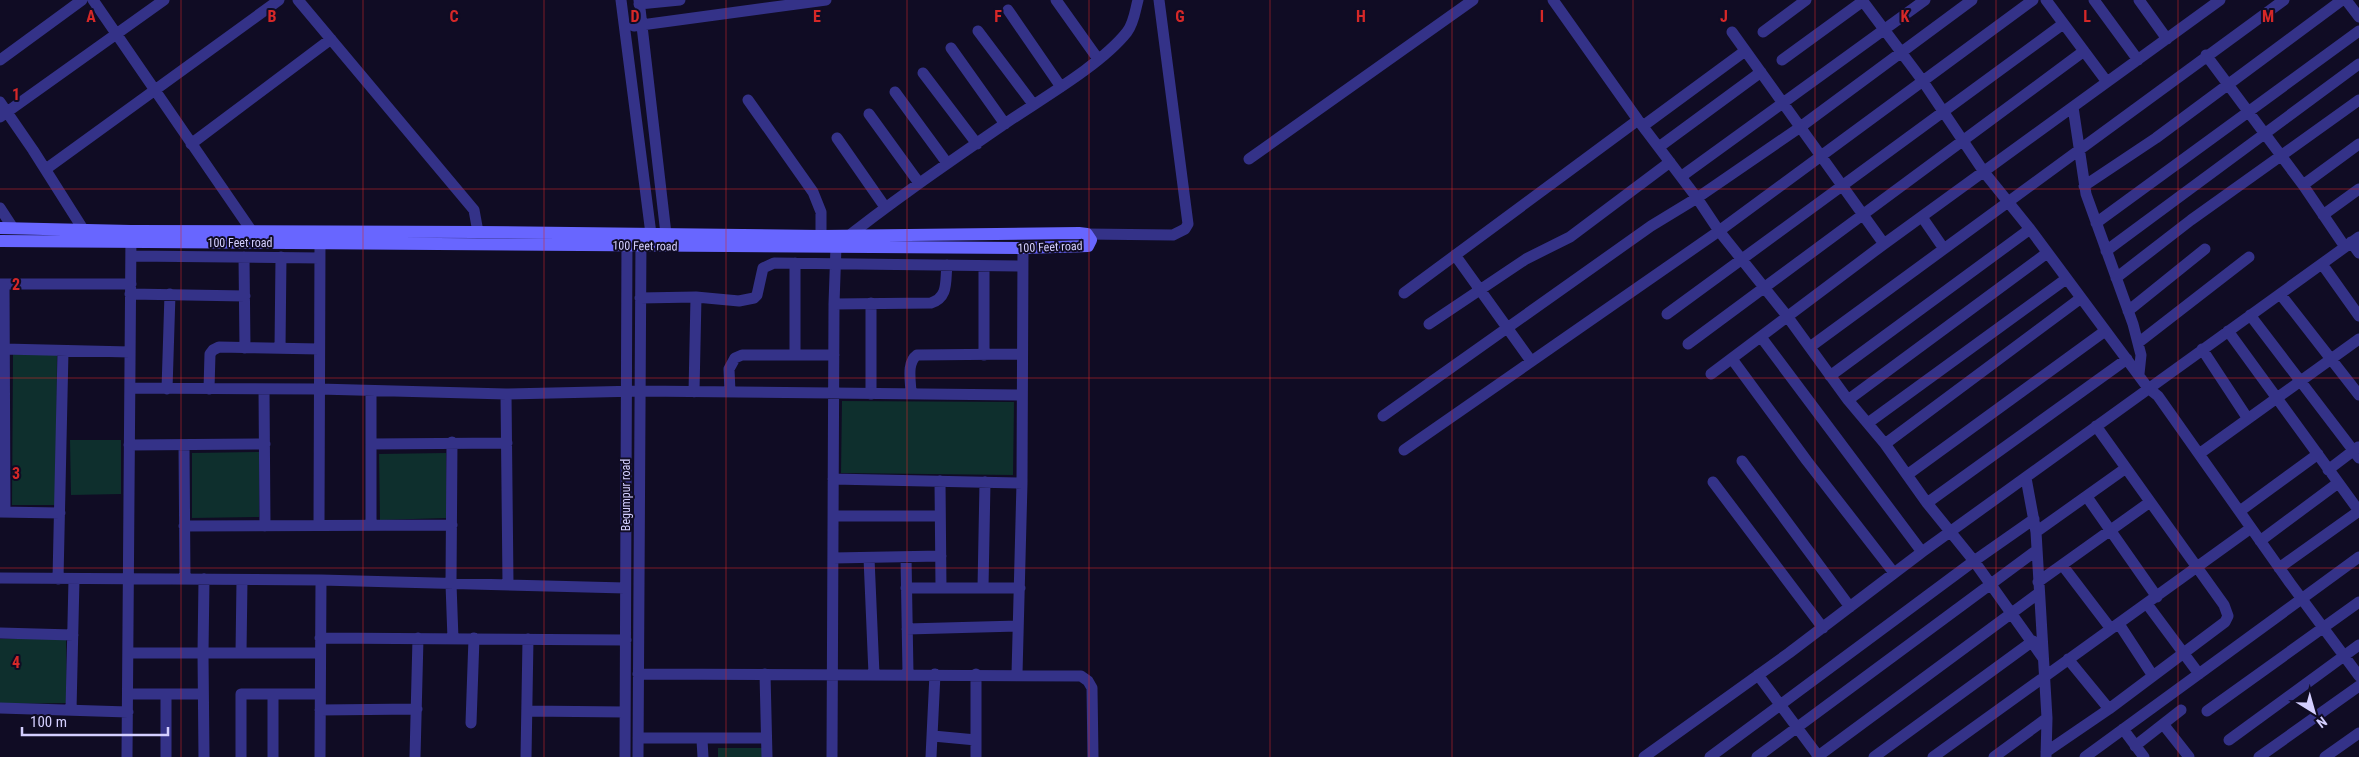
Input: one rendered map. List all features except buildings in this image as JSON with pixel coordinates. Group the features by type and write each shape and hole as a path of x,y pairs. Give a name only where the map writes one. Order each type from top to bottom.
{"street":[{"path":"0,60 82,0"},
{"path":"93,0 252,230"},
{"path":"4,114 164,0"},
{"path":"46,169 279,0"},
{"path":"298,0 474,210 478,232"},
{"name":"Begumpur road","path":"621,0 646,234 641,247 640,298 638,757"},
{"path":"666,234 639,2 680,0"},
{"path":"625,28 826,0"},
{"path":"1056,0 1098,59"},
{"path":"832,757 834,264 836,246 885,207 1033,104 1061,87 1098,59 1127,32 1132,23 1138,0"},
{"path":"1087,234 1173,235 1185,229 1188,224 1159,0"},
{"path":"1249,159 1472,0"},
{"path":"1553,0 1640,123 1682,176 1719,231 1787,316 1848,400 1885,444 1927,503 1974,561 2033,641 2043,658"},
{"path":"1762,32 1806,0"},
{"path":"1383,416 1651,226 1697,198 1800,128 1972,0"},
{"path":"1404,450 1719,231 2033,0"},
{"path":"2046,0 2107,82"},
{"path":"2094,0 2138,60"},
{"path":"2139,0 2167,38"},
{"path":"1711,374 1884,244 2220,0"},
{"path":"1810,347 2206,55 2284,0"},
{"path":"2084,186 2229,85 2342,0"},
{"path":"2346,0 2359,17"},
{"path":"1782,60 1863,1 1922,80 1984,172 2030,230 2148,388 2158,396 2279,568 2359,676"},
{"path":"1682,176 1784,104 1920,2"},
{"path":"1008,10 1061,87"},
{"path":"1667,314 2063,24"},
{"path":"978,30 1033,104"},
{"path":"2096,223 2359,31"},
{"path":"1732,32 1884,244"},
{"path":"192,144 331,39"},
{"path":"951,48 1005,124"},
{"path":"1404,293 1640,123 1745,51"},
{"path":"1688,344 1763,286 2084,51"},
{"path":"2206,55 2303,185 2323,215 2352,242 2359,253"},
{"path":"2106,251 2359,64"},
{"path":"1659,148 1761,72"},
{"path":"923,73 977,144"},
{"path":"895,92 947,163"},
{"path":"748,100 813,192 821,212 822,236"},
{"path":"2116,278 2174,233 2359,100"},
{"path":"0,102 4,114 46,169 83,230"},
{"path":"2073,107 2084,186 2138,343 2141,354 2139,374"},
{"path":"869,114 919,183"},
{"path":"837,138 885,207"},
{"path":"2303,185 2359,144"},
{"path":"1429,324 1479,288 1526,259 1570,237 1670,162"},
{"path":"2323,215 2359,189"},
{"path":"0,208 14,228"},
{"path":"1922,217 1944,249"},
{"name":"100 Feet road","path":"0,228 83,230 131,237 320,243 628,240 646,234 822,236 1087,234 1091,240 1088,246 1023,248 836,246 641,247 628,240 478,232 252,230 131,237 0,241"},
{"path":"1830,376 2030,230"},
{"path":"127,757 131,237"},
{"name":"Begumpur road","path":"625,757 628,240"},
{"path":"1644,757 1822,628 1922,552 2352,242"},
{"path":"319,525 320,243"},
{"path":"1017,674 1022,483 1023,248"},
{"path":"2128,310 2205,250"},
{"path":"1848,400 2048,254"},
{"path":"1455,255 1531,361"},
{"path":"131,256 320,258"},
{"path":"244,257 245,348"},
{"path":"280,348 281,257"},
{"path":"2138,343 2249,257"},
{"path":"795,263 796,354"},
{"path":"640,298 696,297 739,301 754,298 760,288 763,268 767,264 1023,266"},
{"path":"2322,264 2359,316"},
{"path":"834,304 931,303 941,299 944,294 947,265"},
{"path":"984,266 984,355"},
{"path":"1868,423 2066,279"},
{"path":"60,513 2,512 4,349 2,284 131,289 170,294 245,296"},
{"path":"168,389 170,294"},
{"path":"2280,295 2359,395"},
{"path":"694,392 696,297"},
{"path":"1885,444 2081,298"},
{"path":"870,303 871,394"},
{"path":"2250,315 2299,382 2357,452 2328,470"},
{"path":"1907,475 2105,331"},
{"path":"2228,331 2359,511 2279,568"},
{"path":"1761,337 1922,552"},
{"path":"2199,454 2359,339"},
{"path":"209,389 209,360 213,350 219,347 319,348"},
{"path":"4,349 130,352"},
{"path":"2202,349 2248,419"},
{"path":"58,579 64,351"},
{"path":"730,392 729,369 735,358 742,355 834,354"},
{"path":"911,394 910,368 913,358 917,355 1022,354"},
{"path":"1732,359 1806,462 1894,573"},
{"path":"1927,503 2127,359"},
{"path":"130,388 506,394 640,391 1022,395"},
{"path":"264,389 265,526"},
{"path":"371,391 371,525"},
{"path":"506,394 508,584"},
{"path":"2046,754 2225,622 2228,616 2224,605 2198,567 2096,426"},
{"path":"452,442 451,584 453,639"},
{"path":"371,444 507,443"},
{"path":"129,445 264,444"},
{"path":"184,445 184,579"},
{"path":"2240,511 2318,454"},
{"path":"1742,461 1850,607"},
{"path":"2036,532 2126,468"},
{"path":"2026,478 2036,532 2047,718 2046,754"},
{"path":"833,479 1022,483"},
{"path":"940,481 941,588"},
{"path":"983,588 985,482"},
{"path":"1713,482 1822,628"},
{"path":"2260,541 2338,483"},
{"path":"2087,497 2157,596"},
{"path":"1758,675 1818,757 2011,612 2063,566 2150,502"},
{"path":"833,516 940,516"},
{"path":"1710,757 1974,561 2034,519"},
{"path":"184,526 452,525"},
{"path":"1933,757 2251,528"},
{"path":"1757,757 2037,550"},
{"path":"833,558 940,556"},
{"path":"906,557 908,674"},
{"path":"2085,757 2359,557"},
{"path":"869,558 874,674"},
{"path":"2063,566 2115,626 2153,676"},
{"path":"0,578 320,580 625,588"},
{"path":"71,710 74,578"},
{"path":"204,579 204,757"},
{"path":"241,653 242,580"},
{"path":"320,580 320,757"},
{"path":"906,588 1020,588"},
{"path":"2207,711 2359,602"},
{"path":"2147,604 2199,674"},
{"path":"625,610 639,611"},
{"path":"907,629 1018,626"},
{"path":"0,634 73,635"},
{"path":"320,638 626,640"},
{"path":"415,757 418,638"},
{"path":"471,723 474,638"},
{"path":"526,757 528,639"},
{"path":"1874,757 2033,641"},
{"path":"2229,740 2359,645"},
{"path":"128,653 320,653"},
{"path":"2068,659 2109,709"},
{"path":"638,674 1017,674 1081,676 1088,681 1092,688 1093,757"},
{"path":"765,674 767,757"},
{"path":"931,757 935,674"},
{"path":"976,674 976,757"},
{"path":"2259,757 2359,686"},
{"path":"128,694 203,694"},
{"path":"166,694 166,757"},
{"path":"241,757 241,694 320,694"},
{"path":"273,694 273,757"},
{"path":"0,708 128,712"},
{"path":"320,710 416,709"},
{"path":"2135,746 2180,710"},
{"path":"527,712 626,712"},
{"path":"1994,757 2047,718"},
{"path":"2163,724 2189,757"},
{"path":"2123,729 2144,757"},
{"path":"2325,757 2359,733"},
{"path":"933,736 976,740"},
{"path":"638,738 702,740 766,738"},
{"path":"702,740 703,757"}],"green space":[{"path":"13,354 57,354 56,505 12,505"},
{"path":"842,401 1014,402 1013,475 841,473"},
{"path":"70,440 121,440 121,494 71,495"},
{"path":"259,452 259,517 192,518 192,453"},
{"path":"446,453 447,518 380,520 379,454"},
{"path":"66,638 67,703 0,704 0,639"},
{"path":"718,748 762,748 762,757 718,757"}]}
